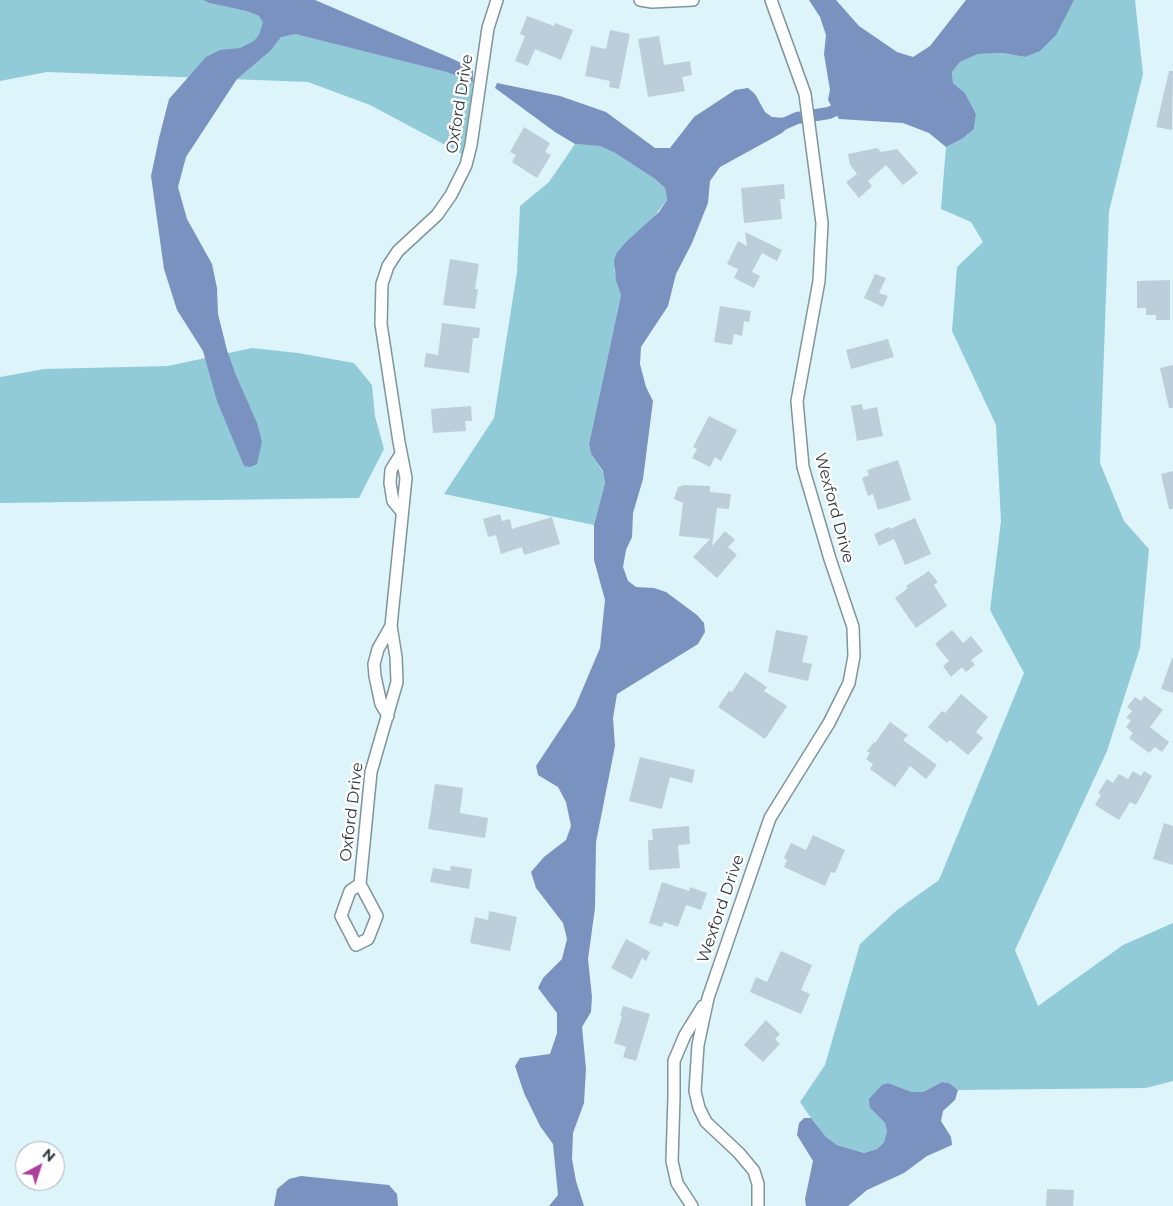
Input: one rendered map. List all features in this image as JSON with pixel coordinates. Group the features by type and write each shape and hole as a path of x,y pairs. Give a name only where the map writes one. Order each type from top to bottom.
{"street":[{"name":"Oxford Drive","path":"360,884 350,891 341,916 356,945 368,939 377,916 360,884 371,772 397,682 396,656 391,626 406,478 381,324 382,284 388,266 398,251 437,214 451,196 466,165 471,145 488,28 497,0"},
{"path":"640,0 652,2 692,0"},
{"name":"Wexford Drive","path":"758,1206 758,1184 754,1172 739,1153 711,1127 699,1108 695,1091 698,1045 708,998 770,818 829,723 849,683 854,656 853,627 830,559 803,467 797,401 819,281 822,223 805,94 771,0"},
{"name":"Oxford Drive","path":"388,716 382,704 374,664 378,649 391,626"},
{"name":"Wexford Drive","path":"692,1206 678,1183 672,1161 674,1061 685,1036 708,998"}],"shaded area":[{"path":"0,0 203,0 246,11 295,34 446,72 473,82 464,155 370,105 308,82 47,72 0,81"},
{"path":"203,0 315,0 473,69 473,82 446,72 295,34 281,37 270,51 237,79 186,157 178,187 187,219 212,264 217,288 218,314 227,350 257,423 262,442 257,464 250,467 244,466 217,401 203,351 177,310 164,269 151,176 169,99 206,57 220,50 240,48 254,41 259,35 263,22 259,16 246,11"},
{"path":"809,0 836,0 859,26 897,52 913,57 930,46 966,0 1074,0 1056,35 1040,51 1025,57 1003,53 978,54 960,62 952,72 953,83 965,93 976,114 974,129 962,139 946,147 929,133 903,123 839,119 828,100 830,90 824,54 826,35 820,17"},
{"path":"1074,0 1135,0 1143,74 1109,211 1100,463 1124,521 1149,549 1140,648 1107,751 1015,950 1038,1006 1123,945 1173,923 1173,1081 1146,1088 958,1090 949,1083 942,1082 923,1092 912,1092 888,1083 870,1108 885,1123 887,1131 884,1142 877,1149 864,1153 837,1145 826,1137 800,1102 825,1065 860,944 897,910 939,880 1024,673 990,610 1001,521 996,425 952,331 957,267 983,242 971,222 941,209 946,147 962,139 974,129 976,114 965,93 953,83 952,72 960,62 978,54 1003,53 1025,57 1067,11"},
{"path":"497,83 560,96 606,112 655,148 670,148 694,117 735,90 748,88 755,94 765,112 772,117 786,118 789,126 782,133 720,167 710,181 708,203 692,243 676,274 668,306 641,347 640,364 646,387 653,401 643,479 633,513 632,537 626,550 623,567 628,581 636,587 654,588 666,592 697,615 704,623 705,632 698,644 617,694 613,718 615,746 596,842 595,908 588,959 592,997 591,1012 582,1027 586,1069 584,1103 573,1133 572,1159 576,1181 584,1206 549,1206 558,1195 553,1144 540,1126 524,1093 515,1066 520,1058 550,1054 557,1033 557,1013 538,988 543,978 562,959 567,939 563,923 536,888 531,872 544,857 566,840 571,826 566,802 558,787 538,775 536,766 575,707 600,648 605,600 594,560 594,525 605,483 603,471 591,454 589,444 621,295 616,280 614,261 616,254 625,243 659,212 667,200 665,188 655,179 615,153 600,146 575,144 555,132 495,88"},
{"path":"575,144 600,146 615,153 655,179 665,188 667,200 614,269 621,295 589,444 591,454 603,472 605,483 594,525 444,494 494,418 517,272 520,206 549,182"},
{"path":"252,348 298,353 354,363 372,385 375,416 384,449 359,498 0,503 0,377 44,369 168,366"},
{"path":"942,1082 949,1083 958,1090 955,1100 943,1111 941,1121 951,1137 952,1145 927,1156 904,1173 867,1190 848,1206 806,1206 805,1199 813,1161 797,1135 799,1123 804,1118 811,1118 826,1137 837,1145 864,1153 877,1149 884,1142 887,1131 885,1123 870,1108 869,1099 882,1085 888,1083 912,1092 923,1092"},
{"path":"301,1176 389,1185 397,1194 398,1206 274,1206 277,1189 289,1179"}],"building":[{"path":"527,16 554,26 555,23 573,30 561,60 535,49 528,66 515,61 525,36 520,34"},
{"path":"610,30 630,34 619,89 609,87 610,81 585,76 591,46 606,49"},
{"path":"659,36 664,65 690,61 692,75 682,77 685,91 648,97 638,39"},
{"path":"1169,71 1173,71 1172,130 1156,127"},
{"path":"524,127 550,143 545,152 551,155 537,178 512,162 516,155 510,152"},
{"path":"877,148 881,152 897,149 918,173 903,185 886,165 868,181 872,186 859,198 846,182 857,174 850,165 848,154"},
{"path":"784,184 785,199 780,199 782,219 744,223 741,188"},
{"path":"745,232 782,250 777,261 762,253 752,272 760,276 754,288 734,278 738,269 727,264 738,241 747,246"},
{"path":"450,259 479,264 475,289 478,289 475,309 443,305"},
{"path":"875,274 886,278 879,293 888,296 883,307 864,298"},
{"path":"1170,280 1170,320 1156,320 1156,315 1146,315 1146,308 1137,308 1137,281"},
{"path":"720,306 751,311 749,322 744,321 742,336 734,334 732,345 714,342"},
{"path":"442,323 480,328 479,338 473,338 469,373 424,367 426,353 438,355"},
{"path":"888,339 894,357 851,369 846,350"},
{"path":"1173,365 1173,408 1169,408 1160,368"},
{"path":"862,404 863,410 877,407 883,436 857,441 851,406"},
{"path":"471,406 472,421 465,421 466,431 433,433 431,409"},
{"path":"709,416 737,430 721,461 715,457 710,467 692,458 697,449 693,447"},
{"path":"898,460 911,500 878,510 873,494 868,496 862,478 869,475 867,470"},
{"path":"1173,471 1173,509 1169,509 1161,474"},
{"path":"684,485 710,486 710,492 731,494 729,509 717,508 712,546 725,531 735,540 728,547 737,555 717,578 693,557 710,539 679,536 683,503 674,499 678,487"},
{"path":"500,514 502,521 510,519 512,529 552,517 560,544 524,555 522,547 501,554 496,535 488,537 483,519"},
{"path":"915,518 931,554 905,565 894,539 879,546 874,534"},
{"path":"929,571 938,582 934,585 947,606 916,628 895,598 908,588 906,586"},
{"path":"776,630 808,636 802,662 812,664 808,681 768,672"},
{"path":"952,630 963,643 971,636 983,651 971,660 975,665 966,672 962,667 951,677 943,666 949,661 935,644"},
{"path":"1173,658 1173,693 1161,689"},
{"path":"745,672 767,687 764,691 787,706 765,739 718,707 729,691 732,692"},
{"path":"961,694 988,717 976,732 983,738 968,755 950,740 947,743 928,727 942,711 945,713"},
{"path":"1144,696 1163,710 1150,727 1169,742 1162,752 1155,747 1149,753 1129,738 1133,733 1126,727 1131,720 1126,718 1132,711 1127,707 1135,697 1141,701"},
{"path":"890,722 908,735 903,740 937,765 926,779 910,766 895,787 870,769 873,764 866,759 870,753 867,751"},
{"path":"640,757 695,770 692,783 670,777 662,809 629,801"},
{"path":"1133,771 1141,776 1144,771 1152,776 1136,805 1130,802 1119,820 1095,805 1101,795 1098,793 1107,779 1113,783 1119,774 1128,779"},
{"path":"435,784 463,788 460,813 488,818 485,838 428,829"},
{"path":"1164,823 1173,826 1173,865 1153,859"},
{"path":"689,826 690,844 678,845 680,868 649,870 648,840 653,840 652,829"},
{"path":"813,835 845,850 835,873 831,872 825,886 784,867 787,860 784,858 791,843 806,850"},
{"path":"451,866 472,869 469,889 430,882 433,868 450,871"},
{"path":"662,882 689,891 690,887 707,893 701,910 686,905 678,927 664,922 662,927 649,923"},
{"path":"489,911 517,917 510,951 470,943 475,917 488,920"},
{"path":"626,939 650,952 646,961 642,958 632,979 611,968"},
{"path":"781,951 812,965 801,990 810,994 801,1014 750,992 756,977 767,982"},
{"path":"623,1006 650,1014 636,1061 623,1057 626,1047 614,1043"},
{"path":"766,1020 780,1034 775,1039 780,1044 763,1062 744,1045"},
{"path":"1047,1189 1074,1190 1073,1206 1046,1206"}],"waterway":[{"path":"772,129 797,118 829,113 848,104"}]}
